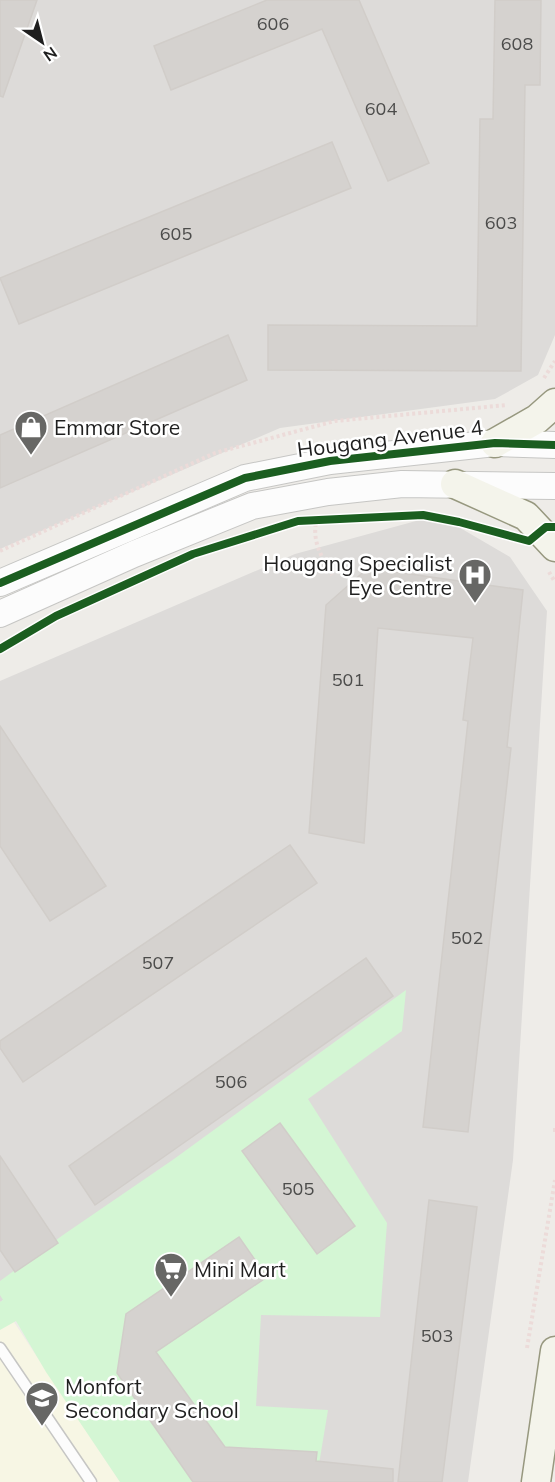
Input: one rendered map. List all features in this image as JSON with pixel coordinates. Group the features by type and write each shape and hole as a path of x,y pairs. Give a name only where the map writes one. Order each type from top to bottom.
{"main road":[{"path":"495,443 537,419 555,403"},
{"path":"455,484 526,516 555,547"},
{"path":"536,1482 555,1351"}],"street":[{"name":"Hougang Avenue 4","path":"0,584 245,478 330,461 495,443 555,445"},
{"path":"0,614 134,554 252,506 328,492 402,484 555,486"}],"lane":[{"path":"0,1348 91,1482"}],"path":[{"path":"328,492 316,520 315,536 318,550 332,575"},
{"path":"307,521 327,520"},
{"path":"525,1358 555,1180"}],"shaded area":[{"path":"0,0 555,0 555,335 538,375 495,399 280,428 0,549"},
{"path":"438,515 510,557 547,611 513,1160 468,1482 143,1482 17,1291 0,1302 0,681 295,554"},
{"name":"Monfort Secondary School","path":"12,1319 120,1482 0,1482 0,1327"}],"green space":[{"path":"406,990 402,1031 308,1099 387,1223 380,1317 261,1315 256,1406 328,1410 316,1482 120,1482 46,1372 16,1321 0,1330 0,1302 3,1300 0,1295 0,1281 174,1159"}],"building":[{"path":"0,0 37,0 3,97 0,96"},
{"path":"267,0 359,0 429,163 388,181 322,29 171,90 154,46"},
{"path":"495,0 541,0 540,85 525,85 521,371 268,370 268,325 477,326 480,119 493,119"},
{"path":"332,142 351,188 19,324 0,278"},
{"path":"228,335 247,380 0,488 0,435"},
{"path":"368,568 523,590 507,747 511,748 468,1132 423,1127 468,721 463,720 473,638 378,628 364,843 309,833 326,605"},
{"path":"0,726 106,886 50,921 0,846"},
{"path":"290,845 317,883 23,1082 0,1048 0,1041"},
{"path":"366,958 393,996 95,1205 69,1166"},
{"path":"280,1123 355,1226 317,1254 242,1151"},
{"path":"0,1156 58,1243 15,1272 0,1250"},
{"path":"429,1200 477,1207 442,1482 398,1482"},
{"path":"239,1237 267,1277 156,1352 225,1447 317,1452 316,1461 393,1469 393,1482 193,1482 117,1373 126,1314"}],"cycle path":[{"path":"0,583 245,478 330,461 495,443 555,445"},
{"path":"0,649 56,616 193,554 298,521 423,515 529,541 546,527 555,527"}],"place":[{"name":"Emmar Store","path":"31,456"},
{"name":"Hougang Specialist Eye Centre","path":"475,604"},
{"name":"Mini Mart","path":"171,1298"},
{"name":"Monfort Secondary School","path":"42,1427"}]}
